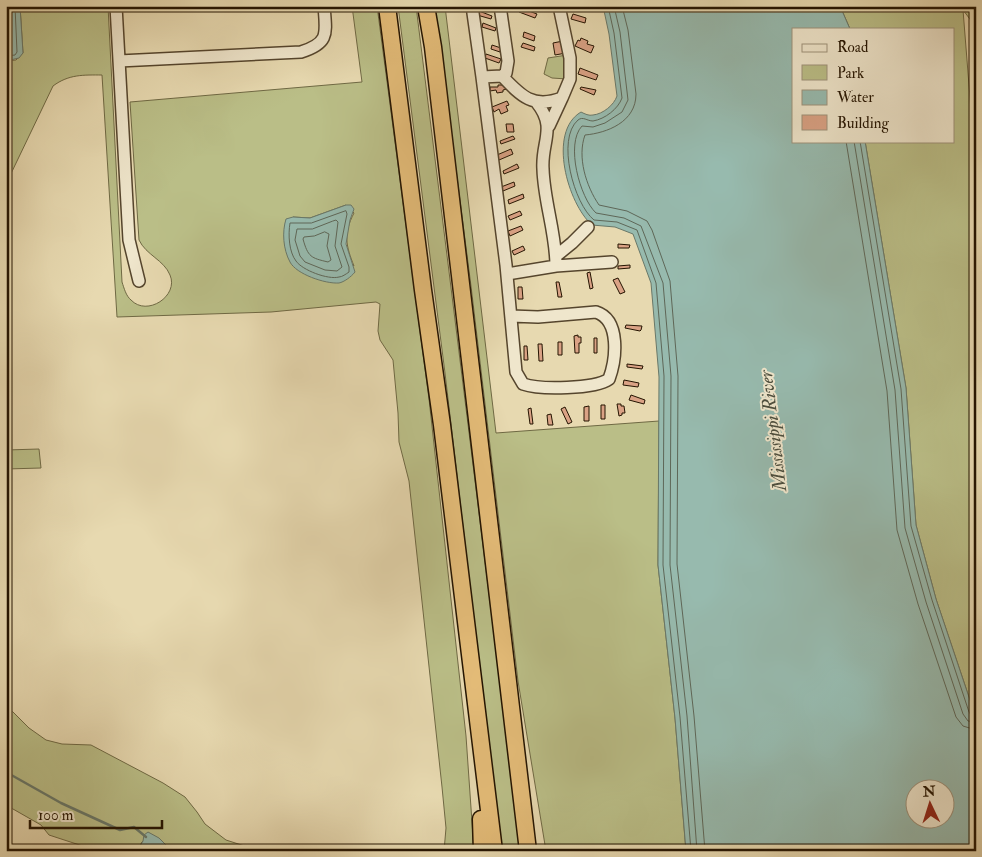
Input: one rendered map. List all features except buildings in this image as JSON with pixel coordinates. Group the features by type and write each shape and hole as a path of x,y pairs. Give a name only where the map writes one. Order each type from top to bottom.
{"highway":[{"path":"388,6 494,851"},
{"path":"426,6 528,851"},
{"path":"512,707 538,851"},
{"path":"477,710 482,851"}],"street":[{"path":"116,6 129,240 139,281"},
{"path":"119,62 301,52 314,48 324,39 326,26 324,6"},
{"path":"472,6 506,274 516,372 523,384 540,388 593,386 609,379 613,362 613,332 611,324 603,314 596,312 538,317 511,316"},
{"path":"482,77 506,74 508,60 500,6"},
{"path":"556,261 543,170 548,126 570,79 570,58 559,6"},
{"path":"502,76 525,98 537,103 562,98"},
{"path":"537,103 546,115 548,126"},
{"path":"556,261 588,226"},
{"path":"506,274 556,261 612,262"}],"green space":[{"path":"20,6 108,6 122,282 129,298 138,305 153,305 166,297 172,283 167,270 146,250 139,240 130,102 362,82 352,6 377,6 429,399 466,736 474,851 444,851 446,828 409,481 399,442 393,360 380,340 378,331 380,304 376,302 271,312 117,317 102,75 71,77 53,86 6,184 6,61 16,60 23,53","holes":["346,205 354,213 347,234 349,252 354,266 293,217 310,218"]},
{"path":"398,6 416,6 521,851 501,851 445,373"},
{"path":"435,6 445,6 496,433 659,421 658,565 675,718 686,851 546,851 518,681 471,286"},
{"path":"840,6 976,6 976,27 963,10 976,173 976,718 936,599 916,525 906,388 865,142 954,142 954,28 850,28"},
{"path":"567,55 567,79 552,78 544,74 548,58"},
{"path":"39,449 41,468 6,469 6,450"},
{"path":"6,705 29,728 46,740 62,744 91,745 163,783 185,797 205,824 226,840 260,851 172,851 169,847 143,841 141,848 145,851 98,851 49,835 41,825 6,805"}],"water":[{"path":"6,6 20,6 23,53 19,58 6,61"},
{"name":"Mississippi River","path":"603,6 840,6 850,28 792,28 792,142 865,142 906,388 916,525 936,599 976,718 976,851 686,851 675,718 658,565 659,377 651,283 633,234 615,227 592,225 583,215 569,185 563,151 565,135 571,122 581,112 587,115 597,114 613,103 617,96 609,34"},
{"path":"346,205 351,205 354,209 346,244 355,272 343,282 333,283 304,274 293,266 285,246 286,219 293,217 310,218"},
{"path":"148,832 159,838 172,851 154,852 143,849 140,846 144,835"}],"waterway":[{"path":"6,772 61,803 120,830 134,827 146,837"}]}
